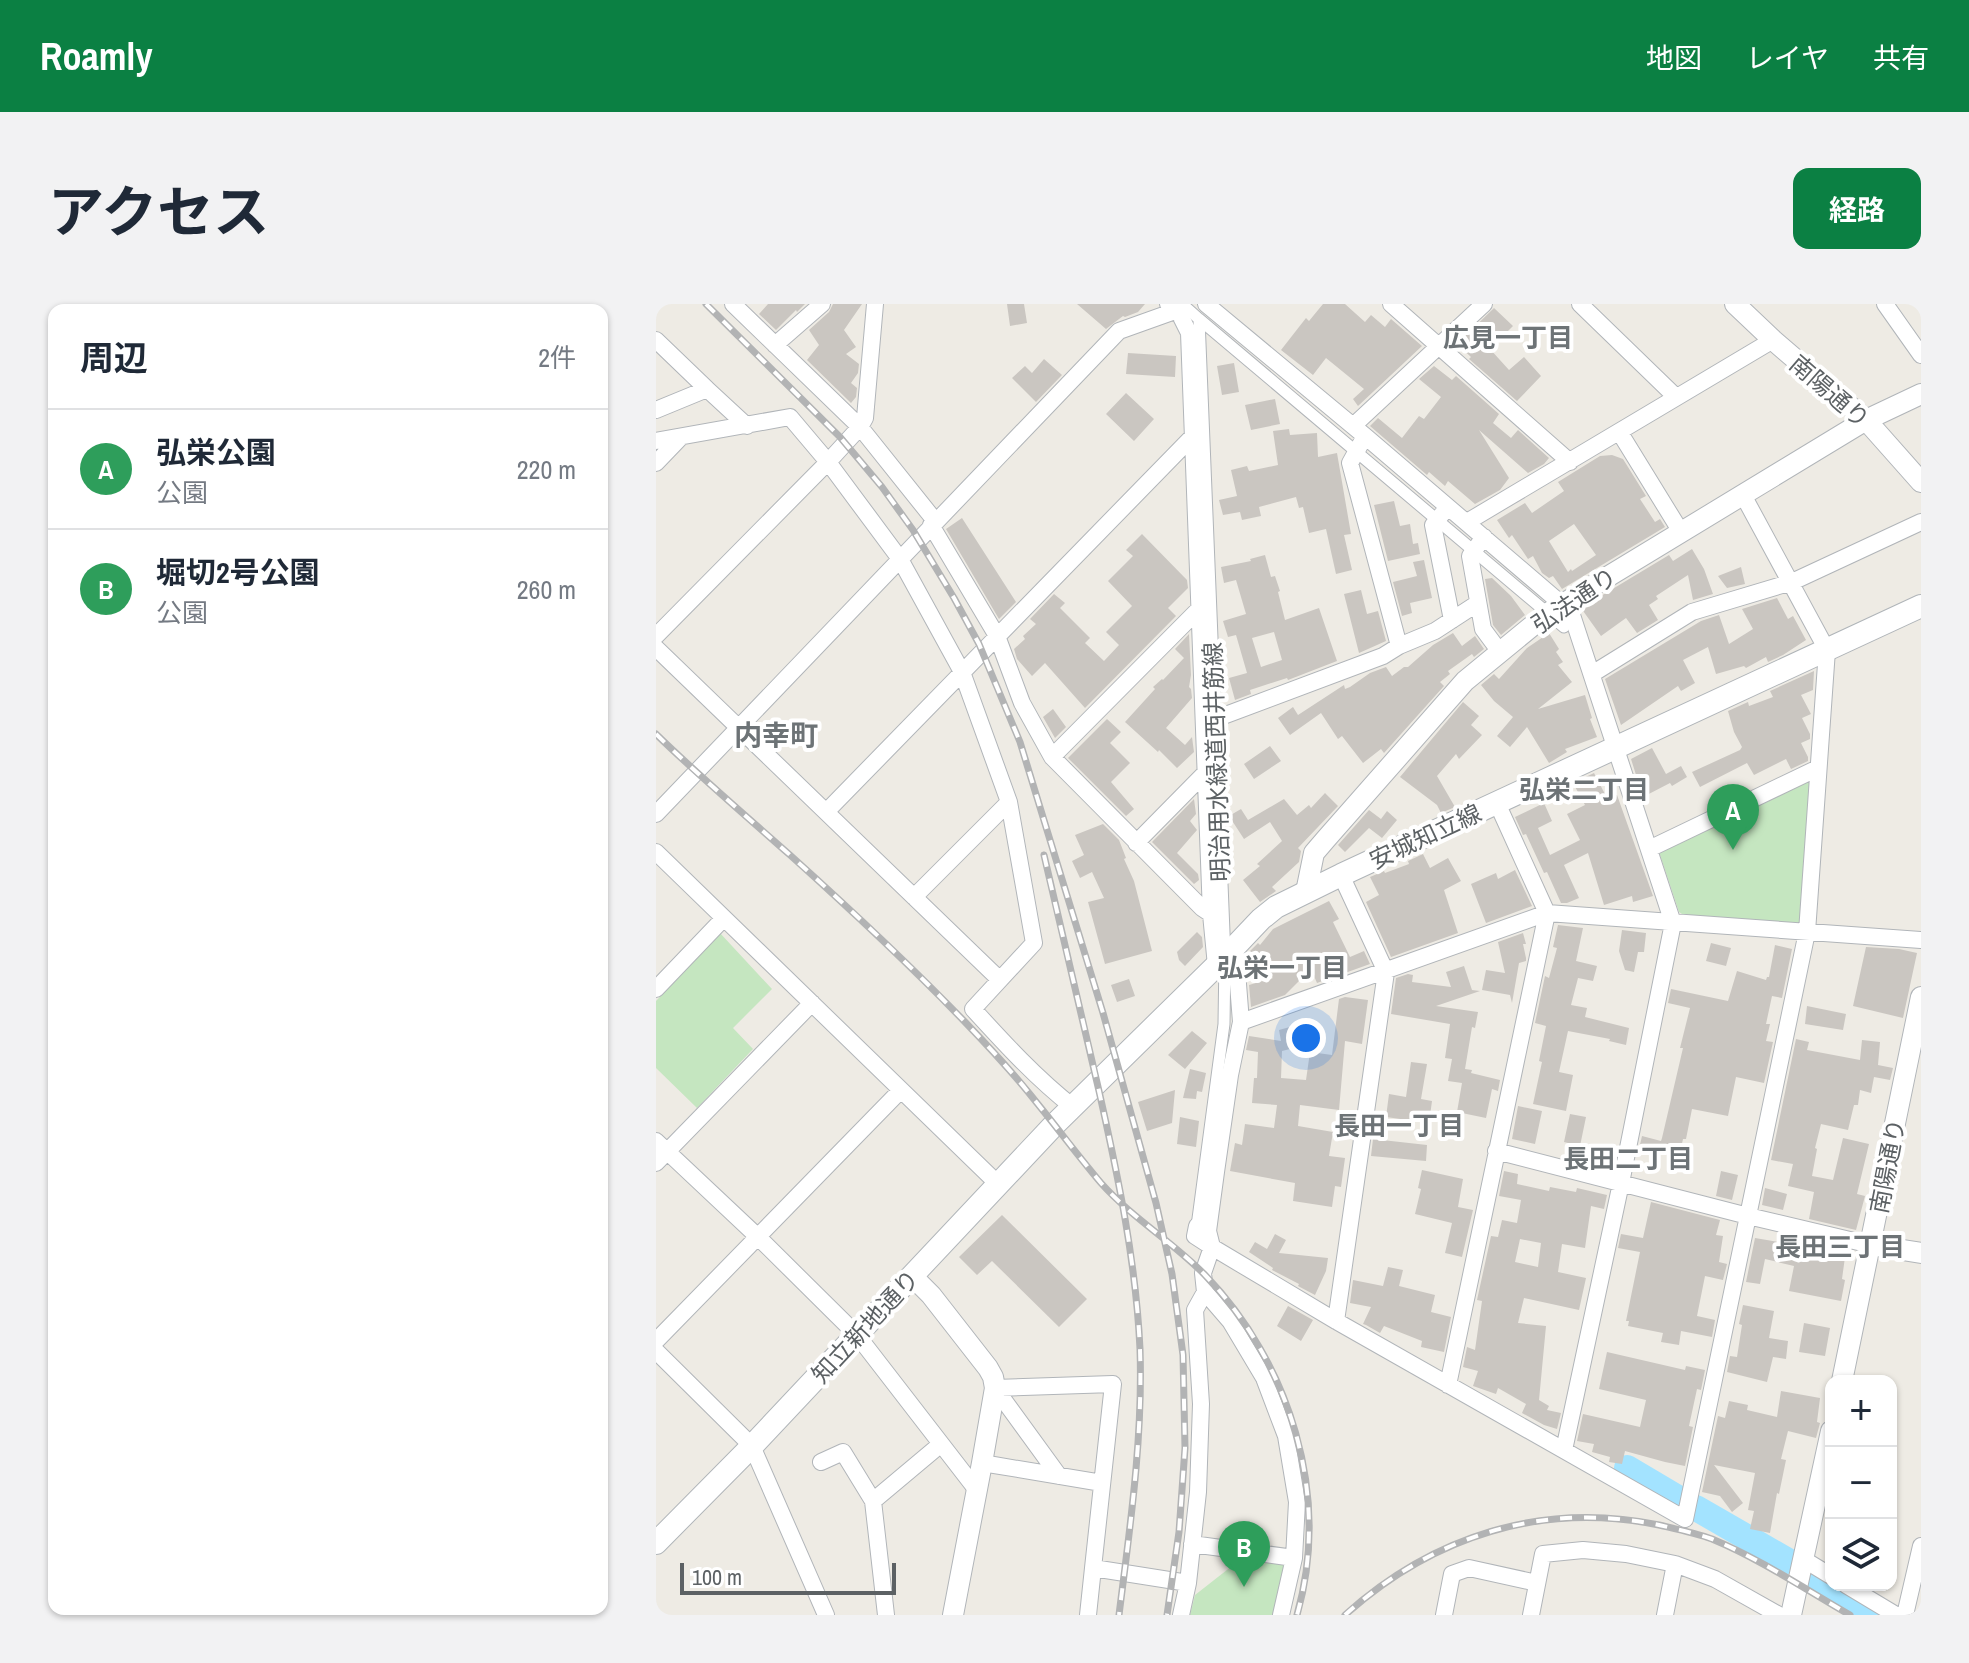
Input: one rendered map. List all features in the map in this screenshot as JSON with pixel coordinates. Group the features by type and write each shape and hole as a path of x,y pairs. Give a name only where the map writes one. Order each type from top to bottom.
{"main road":[{"name":"安城知立線","path":"1073,1107 1276,907 1921,606"},
{"name":"知立新地通り","path":"656,1543 1073,1107"}],"street":[{"path":"733,304 860,427 934,523 997,636 1022,703 1052,757 1211,914"},
{"path":"775,345 822,304"},
{"path":"656,636 860,427 865,418 875,304"},
{"path":"1391,304 1570,462"},
{"path":"1399,646 1350,463 1356,451 1359,431 1484,304"},
{"path":"1580,304 1676,397"},
{"name":"南陽通り","path":"1735,304 1866,420 1921,482"},
{"path":"1885,304 1921,355"},
{"path":"1186,309 1359,431 1443,513 1558,615 1571,612 1617,748 1673,923 1564,1450"},
{"path":"1186,309 1211,914 1241,1022 1230,1075 1208,1231 1212,1247 1203,1273 1205,1292 1230,1321 1264,1378 1286,1436 1297,1502 1294,1558 1281,1615"},
{"path":"1186,309 1356,451 1443,513 1467,522 1479,544"},
{"path":"656,814 1119,331 1186,309"},
{"name":"明治用水緑道西井筋線","path":"1186,309 1225,956 1224,1024 1197,1226"},
{"path":"656,340 747,426"},
{"path":"1467,522 1773,340"},
{"path":"656,410 707,389"},
{"name":"弘法通り","path":"1306,892 1314,853 1465,681 1500,652 1681,532 1866,420 1921,394"},
{"path":"656,441 790,417 828,462 900,559 962,672 1009,802 1034,943 973,1009 1041,1080 1073,1107"},
{"path":"1620,433 1681,532"},
{"path":"826,812 1193,436"},
{"path":"656,463 681,437"},
{"path":"1197,1226 1195,1236 1212,1247 1685,1519 1807,932 1827,650 1743,495"},
{"path":"1443,513 1433,525 1452,620"},
{"path":"1592,674 1692,612 1792,582 1921,522"},
{"path":"1479,544 1470,556 1483,629 1500,652"},
{"path":"1223,716 1383,656 1435,631 1478,603"},
{"path":"1052,757 1200,608"},
{"path":"656,648 999,979"},
{"path":"1649,849 1818,768"},
{"path":"1136,843 1206,772"},
{"path":"914,897 1009,802"},
{"path":"1448,1385 1547,913 1497,803"},
{"path":"656,852 998,1184"},
{"path":"1336,1321 1386,972 1341,875"},
{"path":"1241,1022 1547,913 1921,940"},
{"path":"656,989 724,918"},
{"name":"南陽通り","path":"1843,1375 1921,997"},
{"path":"812,1003 660,1152 758,1237 857,1335 976,1489"},
{"path":"656,1341 901,1090"},
{"path":"1496,1151 1748,1216 1871,1245 1921,1253"},
{"path":"912,1276 931,1295 988,1368 995,1388 953,1615"},
{"path":"1181,1615 1188,1583 1198,1492 1201,1404 1195,1310 1205,1292"},
{"path":"656,1351 752,1446 826,1615"},
{"path":"995,1388 1113,1384 1088,1615"},
{"path":"995,1388 1059,1476"},
{"path":"873,1501 941,1444"},
{"path":"1791,1615 1828,1447"},
{"path":"821,1462 843,1452 873,1501 886,1615"},
{"path":"982,1463 1102,1483"},
{"path":"1192,1544 1294,1558"},
{"path":"1905,1615 1921,1546"},
{"path":"1531,1615 1543,1554 1583,1550 1626,1554 1675,1564 1715,1579 1779,1615"},
{"path":"1803,1559 1825,1572"},
{"path":"1665,1615 1675,1564"},
{"path":"1093,1568 1188,1583"},
{"path":"1444,1615 1452,1574 1469,1568 1537,1583"},
{"path":"1856,1591 1896,1615"}],"green space":[{"path":"1806,779 1811,782 1801,920 1798,925 1685,916 1679,912 1659,852"},
{"path":"720,933 772,989 733,1028 753,1049 697,1108 656,1068 656,1001"},
{"path":"1246,1555 1282,1560 1286,1565 1275,1615 1190,1615 1195,1595"}],"building":[{"path":"768,304 805,304 776,330 759,314"},
{"path":"833,304 862,304 844,330 856,347 846,354 859,364 858,373 851,383 857,388 856,397 851,403 807,360 819,345 809,330 829,312"},
{"path":"1007,304 1024,304 1027,323 1010,326"},
{"path":"1077,304 1145,304 1138,312 1123,316 1106,329"},
{"path":"1323,304 1345,304 1365,322 1371,315 1385,327 1391,319 1422,346 1358,406 1353,399 1364,389 1326,358 1313,375 1281,350 1306,318 1309,321"},
{"path":"1494,308 1513,326 1490,349 1509,370 1524,357 1541,376 1517,401 1469,359 1471,357 1457,344"},
{"path":"1128,353 1176,356 1175,377 1126,374"},
{"path":"1044,359 1062,375 1036,402 1012,378 1025,366 1032,373"},
{"path":"1234,363 1239,392 1222,395 1217,366"},
{"path":"1434,366 1452,380 1456,376 1499,414 1493,423 1511,438 1518,430 1549,458 1544,464 1528,473 1479,430 1509,478 1500,490 1475,504 1448,481 1445,486 1429,472 1427,475 1370,426 1378,418 1402,438 1419,416 1424,419 1441,397 1419,379"},
{"path":"1126,393 1154,419 1134,441 1106,414"},
{"path":"1275,399 1280,424 1251,430 1245,405"},
{"path":"1289,429 1290,435 1317,433 1318,457 1337,453 1351,534 1344,535 1352,570 1336,574 1326,529 1309,533 1303,507 1299,508 1296,497 1259,507 1261,516 1242,520 1240,512 1223,515 1219,500 1237,496 1231,470 1247,466 1249,471 1278,465 1273,431"},
{"path":"1612,455 1623,459 1646,496 1640,499 1655,522 1660,519 1665,527 1562,589 1553,576 1549,578 1542,573 1533,556 1528,559 1512,535 1509,538 1497,520 1525,503 1532,513 1564,491 1558,482 1600,456","holes":["1574,524 1596,555 1568,572 1549,541"]},
{"path":"1394,501 1400,526 1410,524 1413,544 1418,543 1420,554 1388,561 1374,505"},
{"path":"962,518 1016,602 999,619 946,529"},
{"path":"1142,534 1187,580 1188,588 1168,608 1176,616 1085,708 1045,663 1032,676 1017,659 1014,649 1036,624 1030,619 1054,594 1065,603 1060,608 1090,638 1085,643 1104,661 1119,645 1106,632 1132,606 1108,581 1133,556 1126,550"},
{"path":"1692,549 1704,569 1713,594 1693,600 1688,575 1656,596 1658,599 1649,605 1658,620 1637,633 1626,618 1601,636 1581,608 1669,555 1673,561"},
{"path":"1265,555 1271,577 1275,576 1280,591 1285,620 1319,608 1337,661 1288,680 1250,690 1251,694 1235,700 1229,678 1247,673 1236,635 1228,637 1223,621 1246,614 1236,580 1224,583 1221,567","holes":["1274,632 1282,660 1261,667 1252,638"]},
{"path":"1424,560 1432,598 1410,603 1412,613 1402,616 1393,582 1417,576 1413,562"},
{"path":"1741,567 1745,584 1727,588 1718,576"},
{"path":"1492,578 1525,615 1501,635 1493,625 1485,579"},
{"path":"1361,590 1367,614 1378,611 1386,641 1359,653 1344,594"},
{"path":"1777,598 1788,619 1793,616 1806,640 1768,662 1766,657 1746,668 1716,674 1708,647 1683,660 1695,683 1681,691 1678,686 1621,725 1605,679 1701,621 1719,615 1729,644 1753,629 1742,609"},
{"path":"1453,633 1462,646 1475,636 1484,649 1448,671 1450,674 1440,682 1444,686 1384,753 1381,749 1363,763 1342,736 1338,739 1321,713 1290,735 1278,718 1293,707 1298,715 1344,685 1345,689 1350,687 1370,673 1386,667 1392,676"},
{"path":"1549,633 1563,662 1558,665 1572,682 1538,709 1585,695 1597,737 1565,749 1567,752 1549,763 1527,727 1510,747 1497,736 1513,717 1481,685 1494,674 1499,679 1527,648"},
{"path":"1189,634 1189,687 1192,698 1166,728 1185,745 1192,737 1194,752 1177,768 1125,722 1155,689 1153,687 1184,658 1175,649"},
{"path":"1814,671 1813,690 1801,695 1811,714 1802,718 1810,734 1810,739 1801,743 1808,761 1791,769 1786,759 1754,775 1747,763 1700,787 1692,772 1742,747 1728,711 1748,702 1749,706 1773,697 1770,691"},
{"path":"1463,702 1479,716 1471,725 1482,735 1459,759 1456,754 1437,776 1455,807 1441,813 1437,805 1400,777"},
{"path":"1053,709 1066,727 1055,738 1043,717"},
{"path":"1107,719 1121,732 1110,743 1130,763 1111,782 1134,809 1126,816 1068,758"},
{"path":"1270,746 1281,761 1254,779 1244,764"},
{"path":"1652,748 1666,774 1681,766 1687,777 1643,797 1631,759"},
{"path":"1594,773 1607,798 1617,795 1653,896 1633,902 1632,896 1604,905 1588,853 1564,865 1579,898 1561,903 1526,834 1523,835 1515,817 1544,803 1552,821 1538,828 1550,855 1580,840 1567,814 1585,805 1573,783"},
{"path":"1325,793 1338,806 1298,848 1301,851 1299,862 1272,887 1276,891 1260,902 1243,880 1282,841 1270,822 1244,839 1229,816 1241,809 1248,820 1284,799 1297,815 1309,805 1311,808"},
{"path":"1194,799 1196,814 1190,821 1197,830 1177,853 1198,874 1199,880 1194,884 1152,842"},
{"path":"1369,810 1381,819 1387,811 1397,820 1382,838 1369,828 1345,852 1338,845"},
{"path":"1103,824 1119,840 1126,858 1152,951 1105,964 1088,902 1104,898 1092,872 1080,878 1072,861 1084,855 1075,835"},
{"path":"1423,854 1430,868 1448,858 1461,881 1444,890 1458,933 1391,957 1366,902 1379,895 1370,877 1409,864 1408,861"},
{"path":"1515,870 1532,906 1486,923 1471,884 1496,873 1498,879"},
{"path":"1329,901 1339,919 1333,922 1350,957 1364,951 1370,964 1317,983 1309,971 1285,995 1251,1007 1249,985 1273,978 1247,954 1258,943 1260,945 1273,929"},
{"path":"1558,925 1583,928 1576,961 1597,966 1593,981 1578,978 1571,1005 1587,1008 1585,1017 1629,1028 1626,1045 1568,1031 1559,1072 1573,1075 1566,1111 1533,1104 1546,1026 1535,1023 1545,976 1549,978 1557,948 1553,947"},
{"path":"1622,930 1646,933 1644,952 1638,952 1634,972 1625,970 1619,951"},
{"path":"1197,932 1202,937 1203,947 1185,966 1177,952"},
{"path":"1523,933 1526,961 1519,963 1512,1003 1510,995 1482,990 1486,970 1505,973 1498,942"},
{"path":"1711,943 1731,948 1726,966 1706,961"},
{"path":"1775,945 1792,949 1782,998 1772,996 1766,1024 1770,1024 1766,1041 1773,1042 1764,1083 1736,1077 1728,1116 1692,1109 1679,1157 1639,1149 1642,1136 1661,1141 1683,1048 1680,1048 1690,1008 1668,1003 1671,989 1728,1001 1737,971 1766,980 1769,977"},
{"path":"1866,947 1917,953 1903,1018 1853,1006"},
{"path":"1464,966 1472,990 1480,991 1436,1006 1478,1012 1475,1028 1472,1027 1465,1069 1500,1080 1498,1091 1492,1089 1486,1118 1457,1112 1462,1083 1448,1081 1452,1059 1445,1058 1450,1024 1391,1014 1396,978 1408,974 1413,975 1412,982 1451,987 1446,972"},
{"path":"1129,979 1135,996 1117,1002 1111,985"},
{"path":"1339,999 1368,1000 1362,1044 1345,1041 1339,1110 1300,1105 1298,1126 1333,1132 1329,1156 1345,1158 1341,1187 1335,1186 1332,1207 1293,1201 1295,1183 1230,1171 1235,1143 1242,1145 1245,1124 1274,1128 1277,1105 1252,1103 1258,1052 1246,1050 1249,1036 1281,1041 1279,1030 1297,1025 1301,1045 1306,1045 1282,1051 1281,1078 1306,1080 1310,1052 1332,1055"},
{"path":"1807,1006 1846,1014 1843,1030 1805,1024"},
{"path":"1192,1031 1207,1043 1185,1069 1168,1055"},
{"path":"1796,1039 1809,1042 1807,1050 1860,1060 1862,1040 1880,1042 1878,1065 1893,1068 1890,1080 1874,1077 1871,1093 1860,1090 1848,1130 1821,1124 1815,1148 1812,1176 1833,1180 1843,1138 1869,1144 1857,1194 1865,1196 1856,1230 1809,1219 1814,1192 1788,1186 1793,1164 1771,1160"},
{"path":"1411,1062 1427,1064 1421,1099 1432,1101 1429,1123 1386,1117 1389,1094 1406,1097"},
{"path":"1190,1069 1206,1073 1202,1092 1197,1091 1196,1099 1183,1098"},
{"path":"1175,1090 1172,1123 1147,1131 1138,1102"},
{"path":"1518,1106 1542,1111 1535,1144 1512,1139"},
{"path":"1570,1114 1586,1117 1580,1146 1564,1142"},
{"path":"1180,1117 1199,1121 1196,1147 1177,1144"},
{"path":"1373,1139 1427,1145 1426,1161 1371,1156"},
{"path":"1422,1170 1463,1179 1458,1207 1473,1210 1462,1257 1445,1253 1452,1223 1415,1214"},
{"path":"1504,1171 1518,1174 1517,1184 1549,1191 1550,1187 1576,1192 1577,1188 1607,1195 1604,1209 1591,1206 1585,1248 1562,1244 1558,1272 1586,1278 1579,1310 1524,1298 1518,1323 1546,1326 1539,1400 1549,1406 1547,1410 1561,1413 1557,1429 1522,1413 1526,1404 1498,1388 1496,1394 1473,1386 1478,1371 1463,1367 1467,1347 1475,1350 1482,1301 1477,1300 1491,1236 1498,1237 1502,1220 1517,1223 1521,1200 1499,1196","holes":["1520,1239 1541,1243 1538,1267 1515,1262"]},
{"path":"1721,1171 1738,1175 1732,1200 1716,1196"},
{"path":"1765,1188 1787,1194 1783,1210 1762,1205"},
{"path":"1651,1202 1720,1220 1716,1235 1723,1236 1719,1262 1727,1264 1723,1280 1705,1276 1697,1316 1715,1320 1712,1337 1681,1331 1679,1345 1661,1342 1663,1333 1628,1326 1629,1321 1626,1321 1640,1252 1618,1248 1621,1234 1643,1238"},
{"path":"1002,1215 1087,1299 1059,1327 992,1261 977,1275 959,1257"},
{"path":"1275,1234 1286,1240 1279,1253 1328,1258 1326,1271 1315,1295 1272,1270 1249,1252 1255,1242 1267,1249"},
{"path":"1755,1238 1809,1247 1810,1242 1821,1244 1819,1253 1845,1257 1841,1301 1789,1291 1794,1266 1765,1259 1760,1284 1746,1282"},
{"path":"1388,1267 1403,1270 1399,1286 1435,1295 1431,1312 1451,1317 1444,1352 1421,1347 1422,1341 1384,1326 1380,1333 1363,1324 1371,1307 1350,1303 1353,1280 1383,1286"},
{"path":"1743,1305 1774,1311 1769,1338 1788,1341 1786,1359 1773,1357 1767,1382 1727,1372 1730,1356 1737,1357"},
{"path":"1288,1306 1313,1320 1301,1341 1277,1326"},
{"path":"1804,1323 1830,1328 1825,1356 1799,1352"},
{"path":"1607,1352 1685,1370 1686,1366 1705,1370 1701,1390 1697,1389 1689,1426 1693,1427 1685,1466 1625,1451 1622,1464 1609,1462 1610,1457 1592,1452 1594,1444 1577,1441 1583,1414 1640,1427 1646,1400 1599,1389"},
{"path":"1781,1391 1820,1398 1817,1422 1820,1423 1816,1438 1788,1431 1781,1459 1786,1460 1770,1533 1750,1529 1754,1511 1748,1510 1755,1473 1714,1465 1743,1503 1732,1512 1720,1496 1702,1492 1718,1416 1725,1418 1729,1401 1748,1405 1747,1410 1777,1417"}],"waterway":[{"path":"1627,1468 1681,1500"},
{"path":"1696,1508 1788,1561"},
{"path":"1815,1578 1865,1607 1866,1612"}],"railway":[{"path":"706,304 840,437 913,530 979,644 1020,742 1103,1013 1156,1203 1172,1274 1183,1355 1185,1448 1179,1532 1167,1615"},
{"path":"656,734 922,979 1011,1072 1101,1183 1126,1208 1193,1263 1235,1310 1260,1348 1296,1433 1305,1478 1309,1524 1306,1570 1297,1615"},
{"path":"1044,855 1113,1155 1138,1316 1138,1449 1119,1615"},
{"path":"1345,1615 1379,1587 1452,1545 1491,1531 1531,1522 1573,1518 1616,1519 1659,1525 1712,1539 1765,1565 1850,1615"}],"place":[{"name":"弘栄公園","path":"1733,850"},
{"name":"堀切2号公園","path":"1244,1587"}],"district":[{"name":"広見一丁目","path":"1508,337"},
{"name":"内幸町","path":"776,735"},
{"name":"弘栄二丁目","path":"1584,789"},
{"name":"弘栄一丁目","path":"1282,967"},
{"name":"長田一丁目","path":"1399,1125"},
{"name":"長田二丁目","path":"1628,1158"},
{"name":"長田三丁目","path":"1840,1246"}]}
